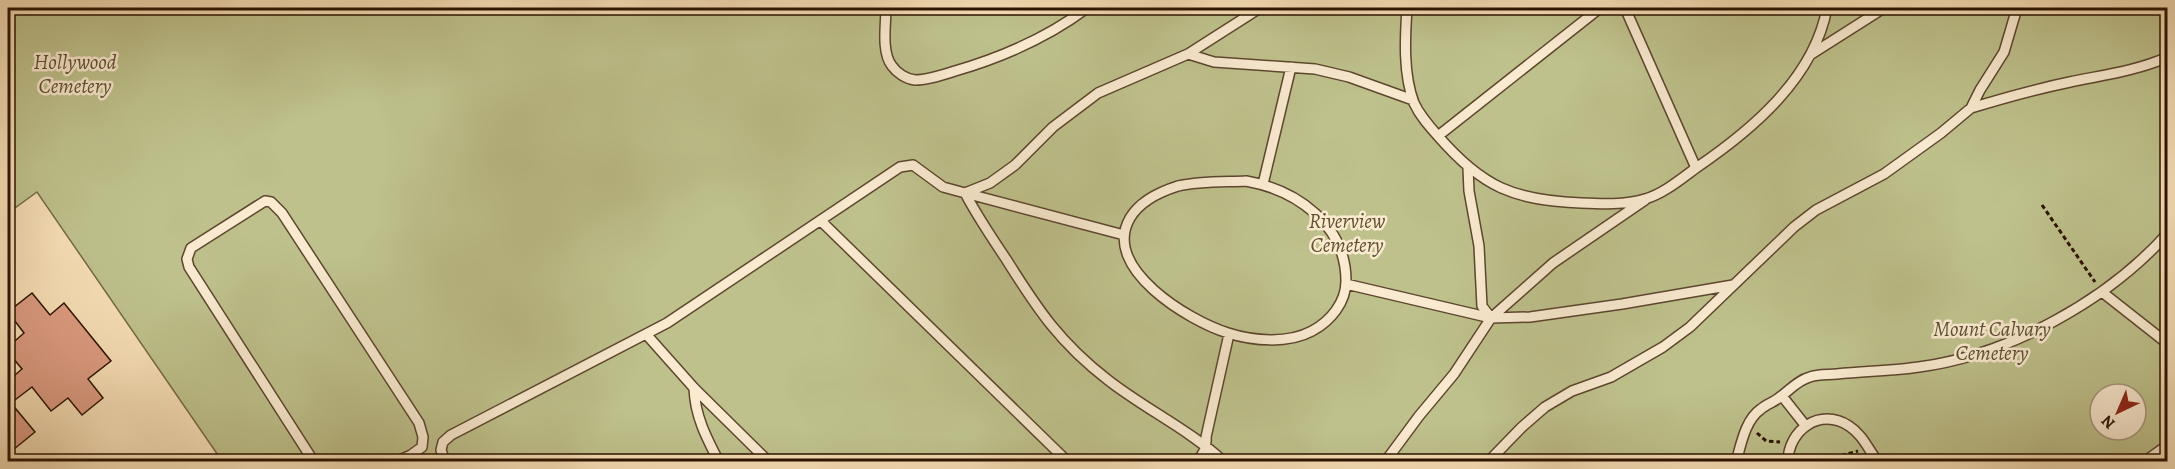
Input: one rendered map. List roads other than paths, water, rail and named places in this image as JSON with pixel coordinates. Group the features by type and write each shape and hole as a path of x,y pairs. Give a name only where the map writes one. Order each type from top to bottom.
{"lane":[{"path":"886,8 888,59 898,72 909,79 916,80 1005,55 1059,27 1087,8"},
{"path":"965,193 990,183 1015,165 1053,127 1098,93 1188,54 1260,8"},
{"path":"1407,8 1405,49 1413,100 1419,112 1438,136 1468,168 1498,188 1538,201 1604,204 1646,199"},
{"path":"1438,136 1600,8"},
{"path":"1625,8 1696,168"},
{"path":"1385,462 1454,374 1491,318 1553,263 1646,199 1696,168 1748,129 1781,94 1810,55 1827,8"},
{"path":"1810,55 1884,8"},
{"path":"1488,462 1545,407 1572,391 1611,378 1663,347 1690,327 1794,227 1816,210 1884,174 1941,134 1971,108 2004,52 2017,8"},
{"path":"1188,54 1214,62 1316,69 1349,77 1413,100"},
{"path":"1971,108 2033,90 2123,73 2168,57"},
{"path":"1263,184 1291,67"},
{"path":"445,462 441,450 443,442 452,435 667,323 900,167 913,165 943,187 1124,235"},
{"path":"1468,168 1469,191 1479,246 1482,306 1491,318"},
{"path":"1246,181 1263,184 1292,197 1324,222 1343,252 1346,284 1344,296 1334,313 1312,332 1271,340 1229,334 1184,311 1154,290 1139,275 1129,260 1124,235 1126,227 1138,208 1150,198 1166,190 1192,184 1246,181"},
{"path":"965,193 1040,312 1069,347 1138,402 1207,446 1224,462"},
{"path":"314,462 186,259 191,248 265,201 272,202 282,213 412,413 423,437 422,447"},
{"path":"821,221 1068,462"},
{"path":"1736,462 1750,421 1760,409 1782,396 1796,383 1810,377 1893,371 1934,365 1971,356 2047,325 2102,292 2149,254 2168,233"},
{"path":"1346,284 1491,318 1530,317 1622,304 1734,284"},
{"path":"2102,292 2168,345"},
{"path":"646,334 694,388 769,462"},
{"path":"1196,462 1207,446 1206,436 1229,334"},
{"path":"694,388 694,405 700,425 719,462"},
{"path":"1782,396 1805,425"},
{"path":"1788,462 1793,439 1805,425 1824,419 1838,420 1851,427 1864,439 1876,459"},
{"path":"2144,462 2168,445"},
{"path":"395,462 422,447 441,450"}],"park label":[{"name":"Hollywood Cemetery","path":"75,74"},
{"name":"Riverview Cemetery","path":"1347,233"},
{"name":"Mount Calvary Cemetery","path":"1992,341"}]}
